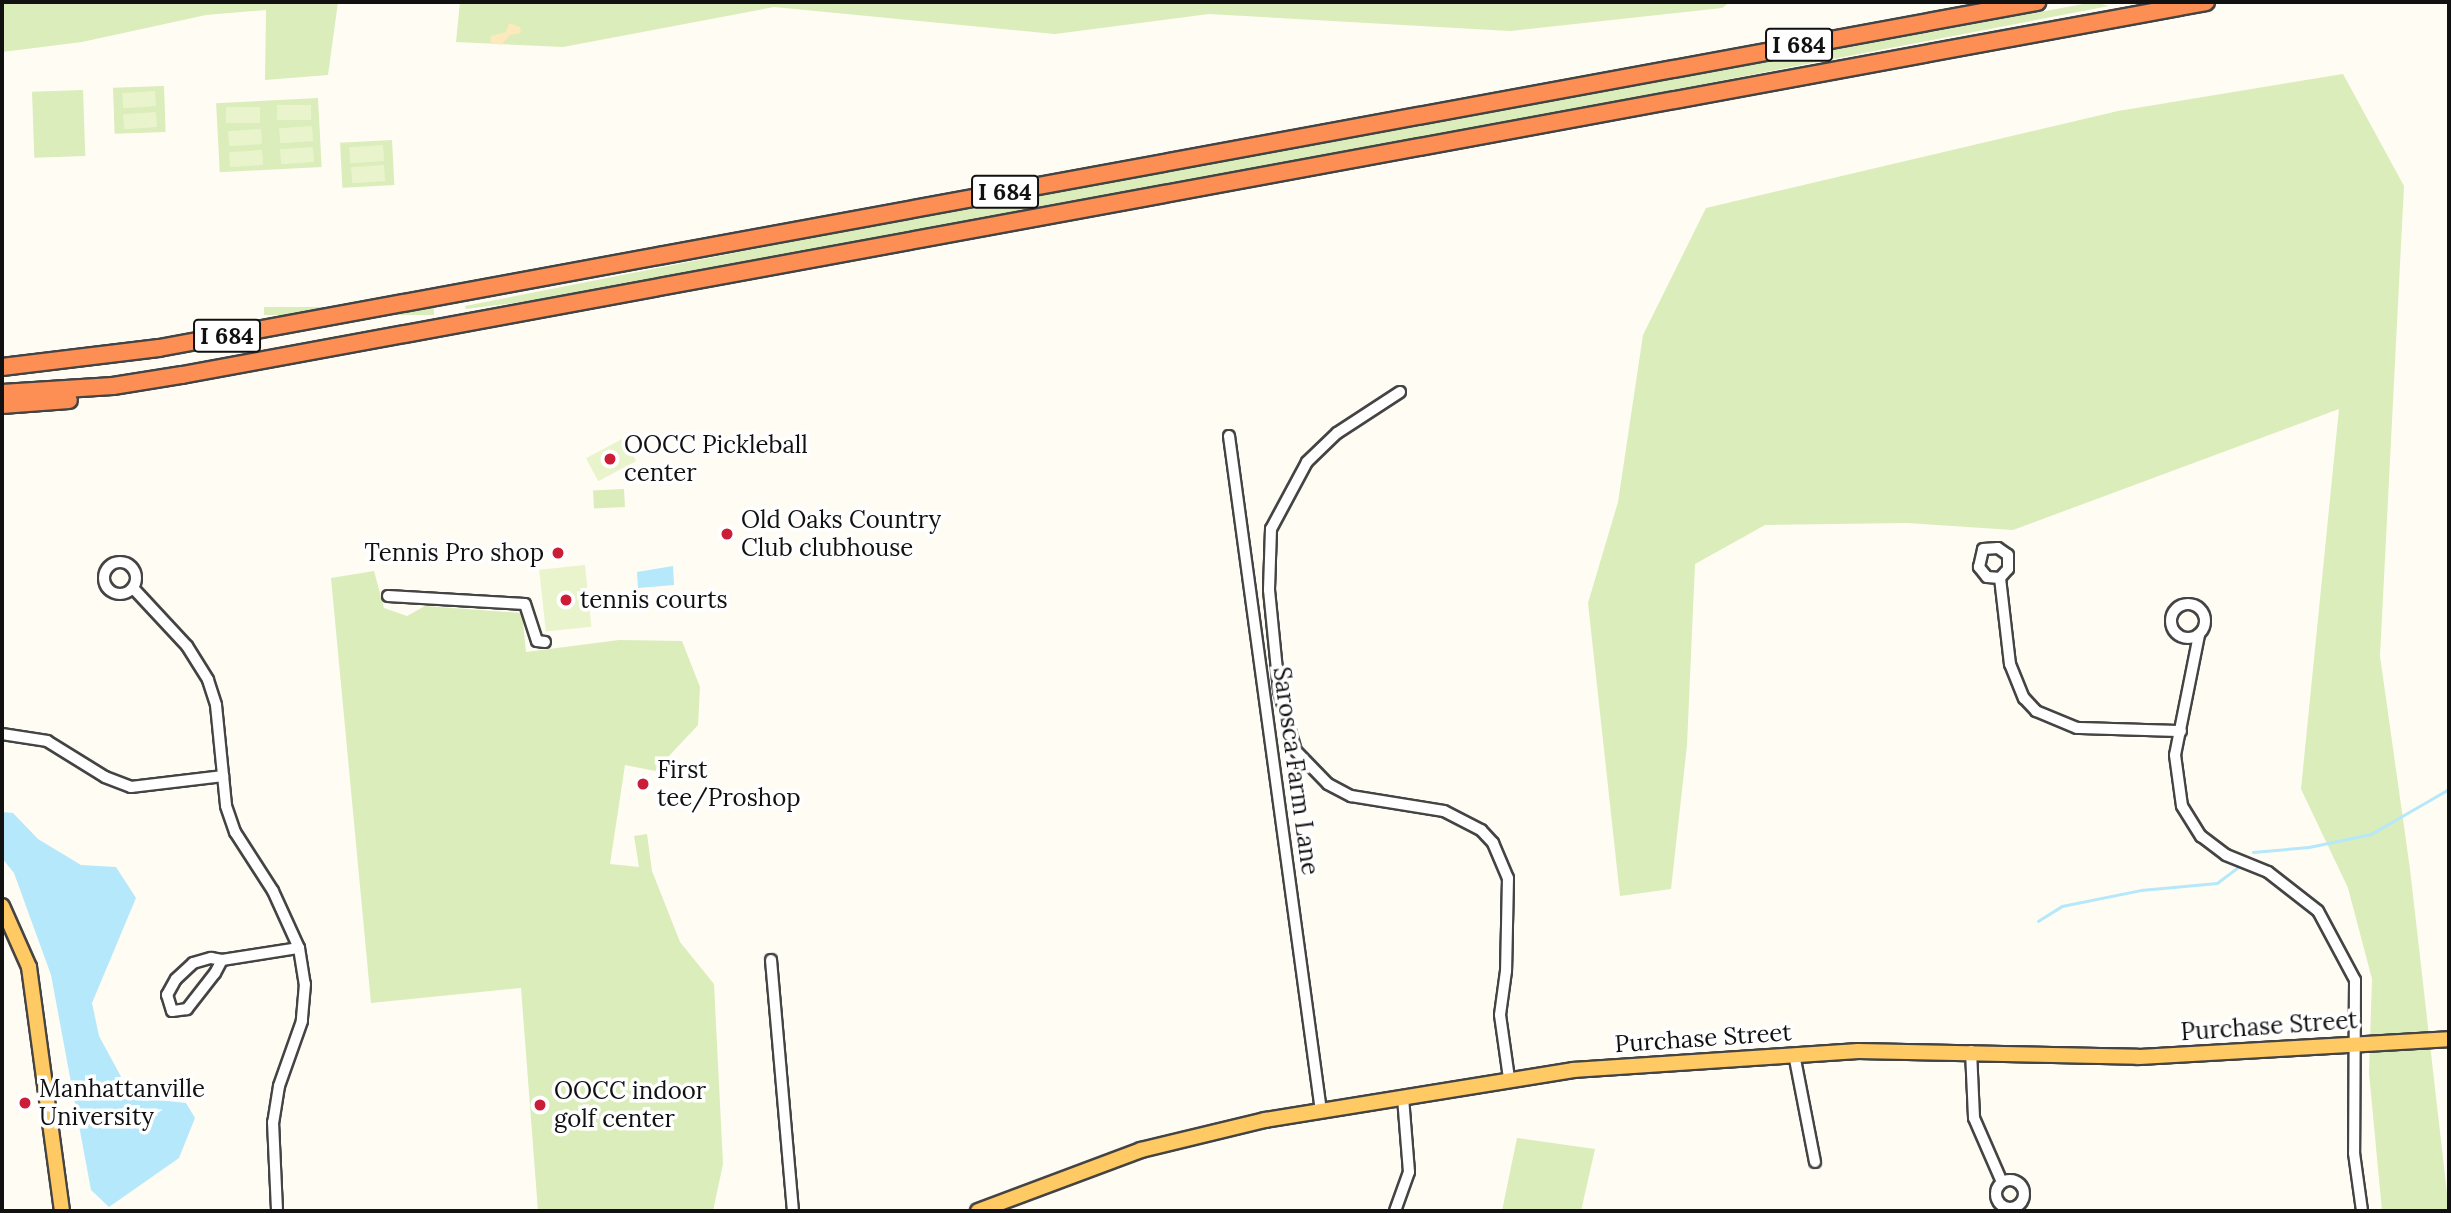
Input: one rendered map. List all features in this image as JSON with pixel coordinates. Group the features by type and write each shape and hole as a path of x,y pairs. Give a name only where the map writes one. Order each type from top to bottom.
{"highway":[{"name":"I 684","path":"2,367 167,347 2037,2"},
{"name":"I 684","path":"2,405 80,399 113,386 2206,2"},
{"path":"2,393 113,386"}],"main road":[{"path":"2,906 29,967 62,1211"},
{"name":"Purchase Street","path":"978,1211 1142,1150 1321,1111 1508,1078 1794,1054 1970,1051 2129,1057 2449,1039"}],"street":[{"path":"1400,392 1337,433 1307,461 1271,529 1269,590 1279,691 1296,751 1328,784 1351,796 1444,811 1471,824 1493,843 1508,877 1500,1034 1508,1078"},
{"name":"Sarosca Farm Lane","path":"1229,436 1321,1111"},
{"path":"2000,578 2010,664 2024,698 2036,710 2077,728 2181,731"},
{"path":"134,589 187,646 208,681 216,705 223,776 235,832 273,891 299,948 305,985 302,1021 279,1086 272,1132 276,1211"},
{"path":"388,596 525,604 537,641 545,642"},
{"path":"2199,635 2175,778 2182,806 2201,836 2227,855 2268,872 2318,911 2355,980 2354,1153 2362,1211"},
{"path":"2,734 47,741 105,777 131,787 223,776"},
{"path":"222,960 187,1009 172,1011 167,995 187,967 211,958 222,960 299,948"},
{"path":"771,960 793,1211"},
{"path":"1970,1051 1974,1118 2003,1182"},
{"path":"1794,1054 1815,1162"},
{"path":"1395,1211 1409,1172 1403,1097"}],"green space":[{"path":"2,2 338,2 328,75 265,80 266,10 206,15 82,42 2,52"},
{"path":"460,2 1730,2 1722,8 1510,31 1209,14 1055,34 774,7 563,47 456,42"},
{"path":"2094,2 2109,6 1469,129 546,299 466,309 465,306 846,231"},
{"path":"2343,74 2404,186 2380,656 2410,869 2449,1211 2382,1211 2369,1073 2372,979 2348,888 2301,789 2339,409 2013,530 1907,523 1765,525 1695,564 1687,745 1671,889 1620,896 1588,603 1618,502 1643,335 1706,208 2118,111"},
{"path":"164,86 166,132 115,134 113,88"},
{"path":"83,90 85,156 34,158 32,92"},
{"path":"155,91 156,106 123,108 122,93"},
{"path":"318,98 322,167 220,172 216,103"},
{"path":"277,105 311,105 311,120 277,120"},
{"path":"226,107 260,107 260,123 226,123"},
{"path":"156,112 157,127 124,129 123,114"},
{"path":"312,126 313,141 280,143 279,128"},
{"path":"261,129 262,144 229,146 228,131"},
{"path":"392,140 394,185 342,188 340,143"},
{"path":"383,145 384,161 350,163 349,147"},
{"path":"313,147 314,162 281,164 280,149"},
{"path":"262,150 263,165 230,167 229,152"},
{"path":"384,165 385,181 352,183 351,167"},
{"path":"264,307 434,307 434,315 264,315"},
{"name":"OOCC Pickleball center","path":"624,438 636,461 598,481 586,458"},
{"path":"624,489 625,507 594,509 593,491"},
{"name":"tennis courts","path":"585,565 591,627 546,631 539,570"},
{"path":"374,571 384,608 407,616 425,606 522,613 526,652 619,640 682,641 700,687 698,725 655,771 625,765 610,864 639,867 634,836 647,834 652,871 680,942 714,984 723,1164 713,1211 538,1211 521,988 371,1003 331,578"},
{"path":"1517,1138 1595,1149 1581,1211 1502,1211"}],"sand":[{"path":"509,23 520,27 521,33 510,35 501,45 490,42 491,36 506,32"}],"water":[{"path":"673,566 674,585 638,588 637,572"},
{"path":"2,812 13,813 38,839 81,865 116,867 136,898 92,1003 99,1036 132,1097 186,1103 195,1118 179,1158 109,1207 91,1190 51,975 14,873 2,858"}],"waterway":[{"path":"2253,852 2309,847 2371,834 2449,789"},
{"path":"2038,921 2062,906 2141,890 2217,883 2237,868"}],"place":[{"name":"OOCC Pickleball center","path":"610,459"},
{"name":"Old Oaks Country Club clubhouse","path":"727,534"},
{"name":"Tennis Pro shop","path":"558,553"},
{"name":"tennis courts","path":"566,600"},
{"name":"First tee/Proshop","path":"643,784"},
{"name":"Manhattanville University","path":"25,1103"},
{"name":"OOCC indoor golf center","path":"540,1105"}]}
